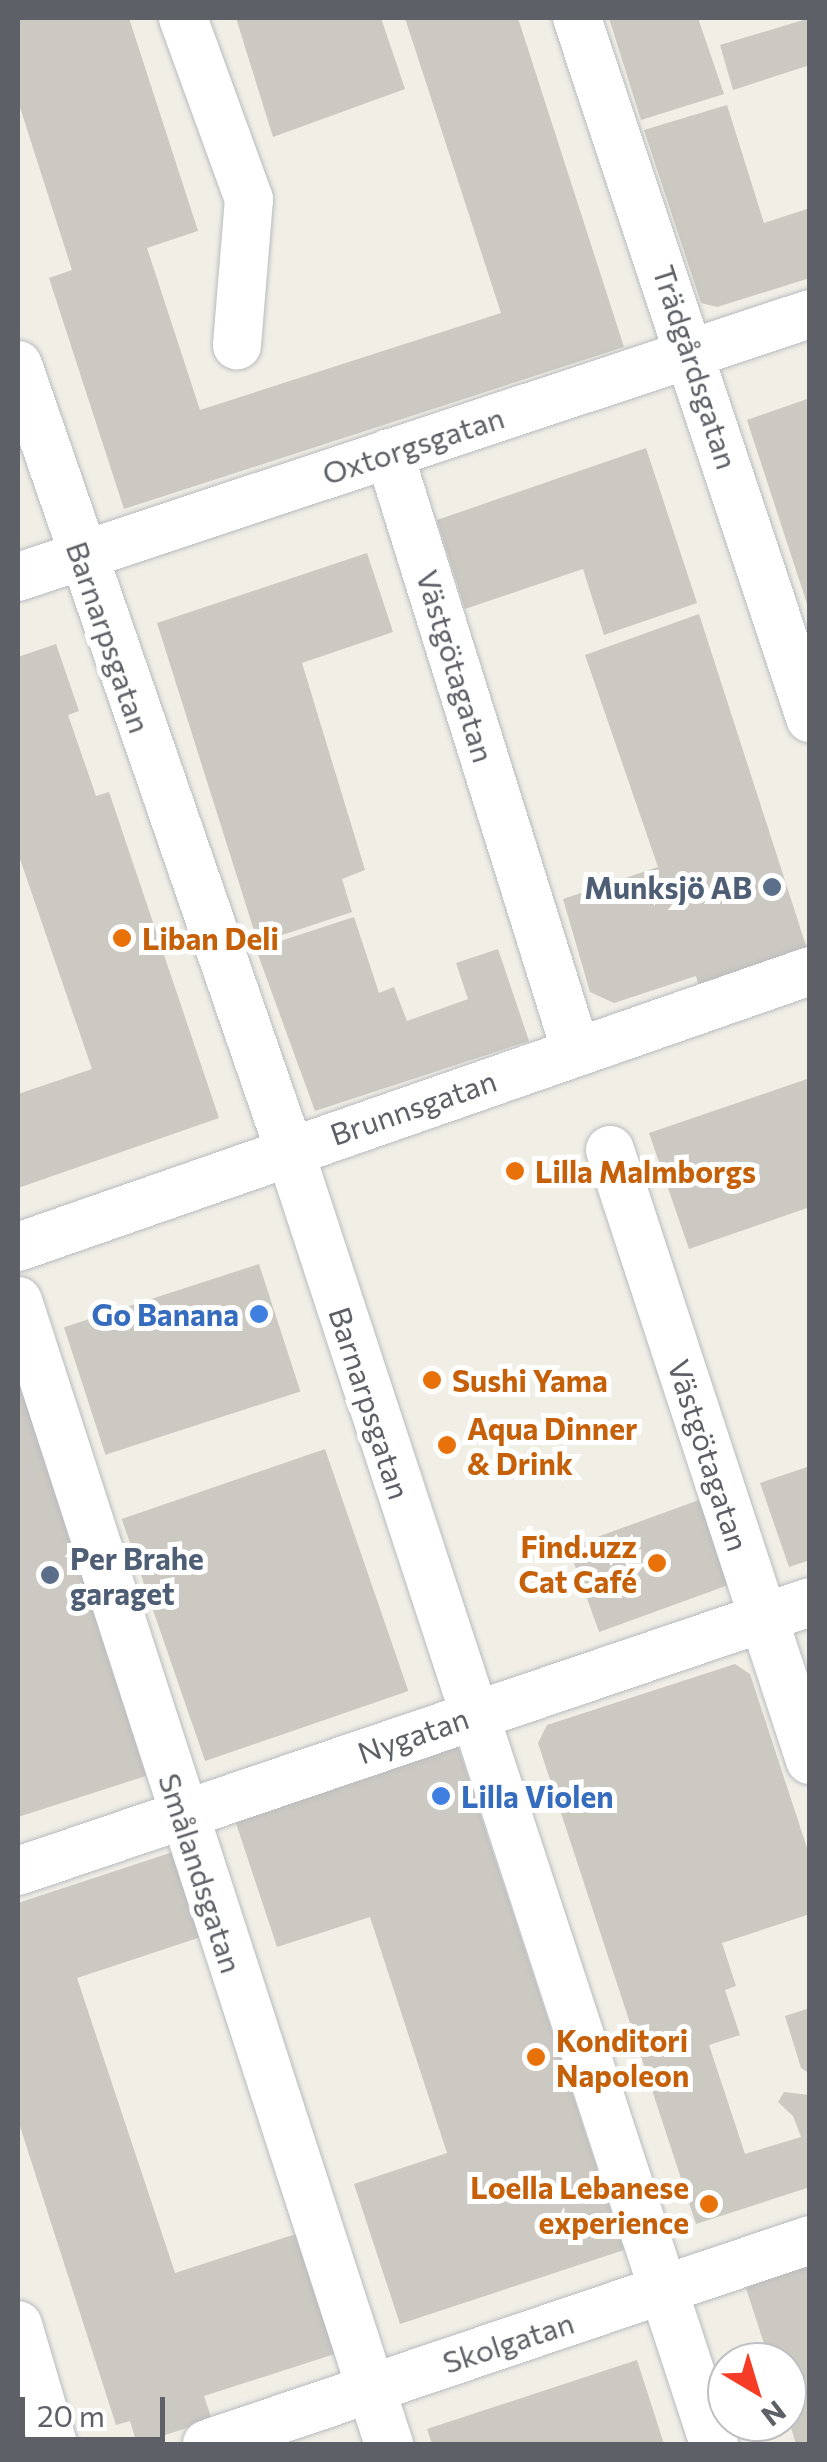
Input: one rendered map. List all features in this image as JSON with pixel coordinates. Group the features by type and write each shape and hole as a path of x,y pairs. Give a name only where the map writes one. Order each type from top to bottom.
{"street":[{"path":"183,18 249,200 236,346"},
{"name":"Trädgårdsgatan","path":"577,18 693,353 810,718"},
{"name":"Oxtorgsgatan","path":"18,577 810,314"},
{"name":"Barnarpsgatan","path":"18,365 80,556 289,1149 714,2444"},
{"name":"Västgötagatan","path":"389,453 576,1051"},
{"name":"Brunnsgatan","path":"18,1247 289,1149 810,971"},
{"name":"Västgötagatan","path":"610,1150 810,1760"},
{"name":"Smålandsgatan","path":"18,1301 181,1815 389,2444"},
{"name":"Nygatan","path":"18,1871 810,1602"},
{"name":"Skolgatan","path":"207,2444 810,2240"},
{"path":"18,2325 53,2444"}],"building":[{"path":"18,18 129,18 198,231 147,248 200,410 501,313 405,18 518,18 624,347 124,509 49,278 72,270 18,101"},
{"path":"236,18 381,18 405,89 273,137"},
{"path":"609,18 698,18 724,94 641,120"},
{"path":"810,18 810,65 733,90 720,45"},
{"path":"727,105 764,223 810,208 810,278 717,307 701,303 644,130"},
{"path":"810,398 810,610 809,610 747,420"},
{"path":"646,448 697,603 604,635 583,569 465,609 437,520"},
{"path":"367,553 393,632 302,663 365,870 342,879 352,912 258,943 157,623"},
{"path":"699,614 808,952 700,991 696,976 614,1003 590,992 563,899 658,867 585,655"},
{"path":"56,644 79,711 68,715 96,796 109,792 219,1118 18,1188 18,1094 92,1069 18,853 18,657"},
{"path":"354,917 379,993 394,987 407,1021 468,999 456,963 498,949 529,1041 315,1111 256,949"},
{"path":"810,1078 810,1207 689,1249 649,1133"},
{"path":"259,1264 300,1391 105,1455 64,1327"},
{"name":"Per Brahe garaget","path":"18,1377 146,1776 18,1817"},
{"path":"325,1449 408,1691 205,1761 122,1519"},
{"path":"810,1466 810,1560 789,1567 760,1483"},
{"path":"699,1500 730,1585 599,1632 568,1548"},
{"path":"735,1664 750,1674 810,1857 810,1914 722,1943 736,1986 725,1990 740,2035 709,2045 745,2154 801,2137 793,2116 778,2102 784,2092 810,2095 810,2187 696,2224 538,1743 547,1725"},
{"path":"457,1743 624,2250 400,2324 354,2184 447,2153 370,1917 277,1947 234,1817"},
{"path":"182,1849 210,1934 77,1978 175,2273 305,2231 344,2351 204,2396 212,2420 137,2444 130,2421 116,2425 18,2120 18,1903"},
{"path":"810,2008 810,2074 801,2068 785,2016"},
{"path":"810,2260 810,2444 795,2442 807,2442 807,2342 764,2342 744,2282"},
{"path":"637,2360 664,2444 432,2444 427,2429"}],"place":[{"name":"Munksjö AB","path":"772,887"},
{"name":"Liban Deli","path":"122,938"},
{"name":"Lilla Malmborgs","path":"515,1171"},
{"name":"Go Banana","path":"259,1314"},
{"name":"Sushi Yama","path":"432,1380"},
{"name":"Aqua Dinner & Drink","path":"447,1445"},
{"name":"Find.uzz Cat Café","path":"657,1563"},
{"name":"Per Brahe garaget","path":"50,1575"},
{"name":"Lilla Violen","path":"441,1796"},
{"name":"Konditori Napoleon","path":"536,2057"},
{"name":"Loella Lebanese experience","path":"709,2204"}]}
